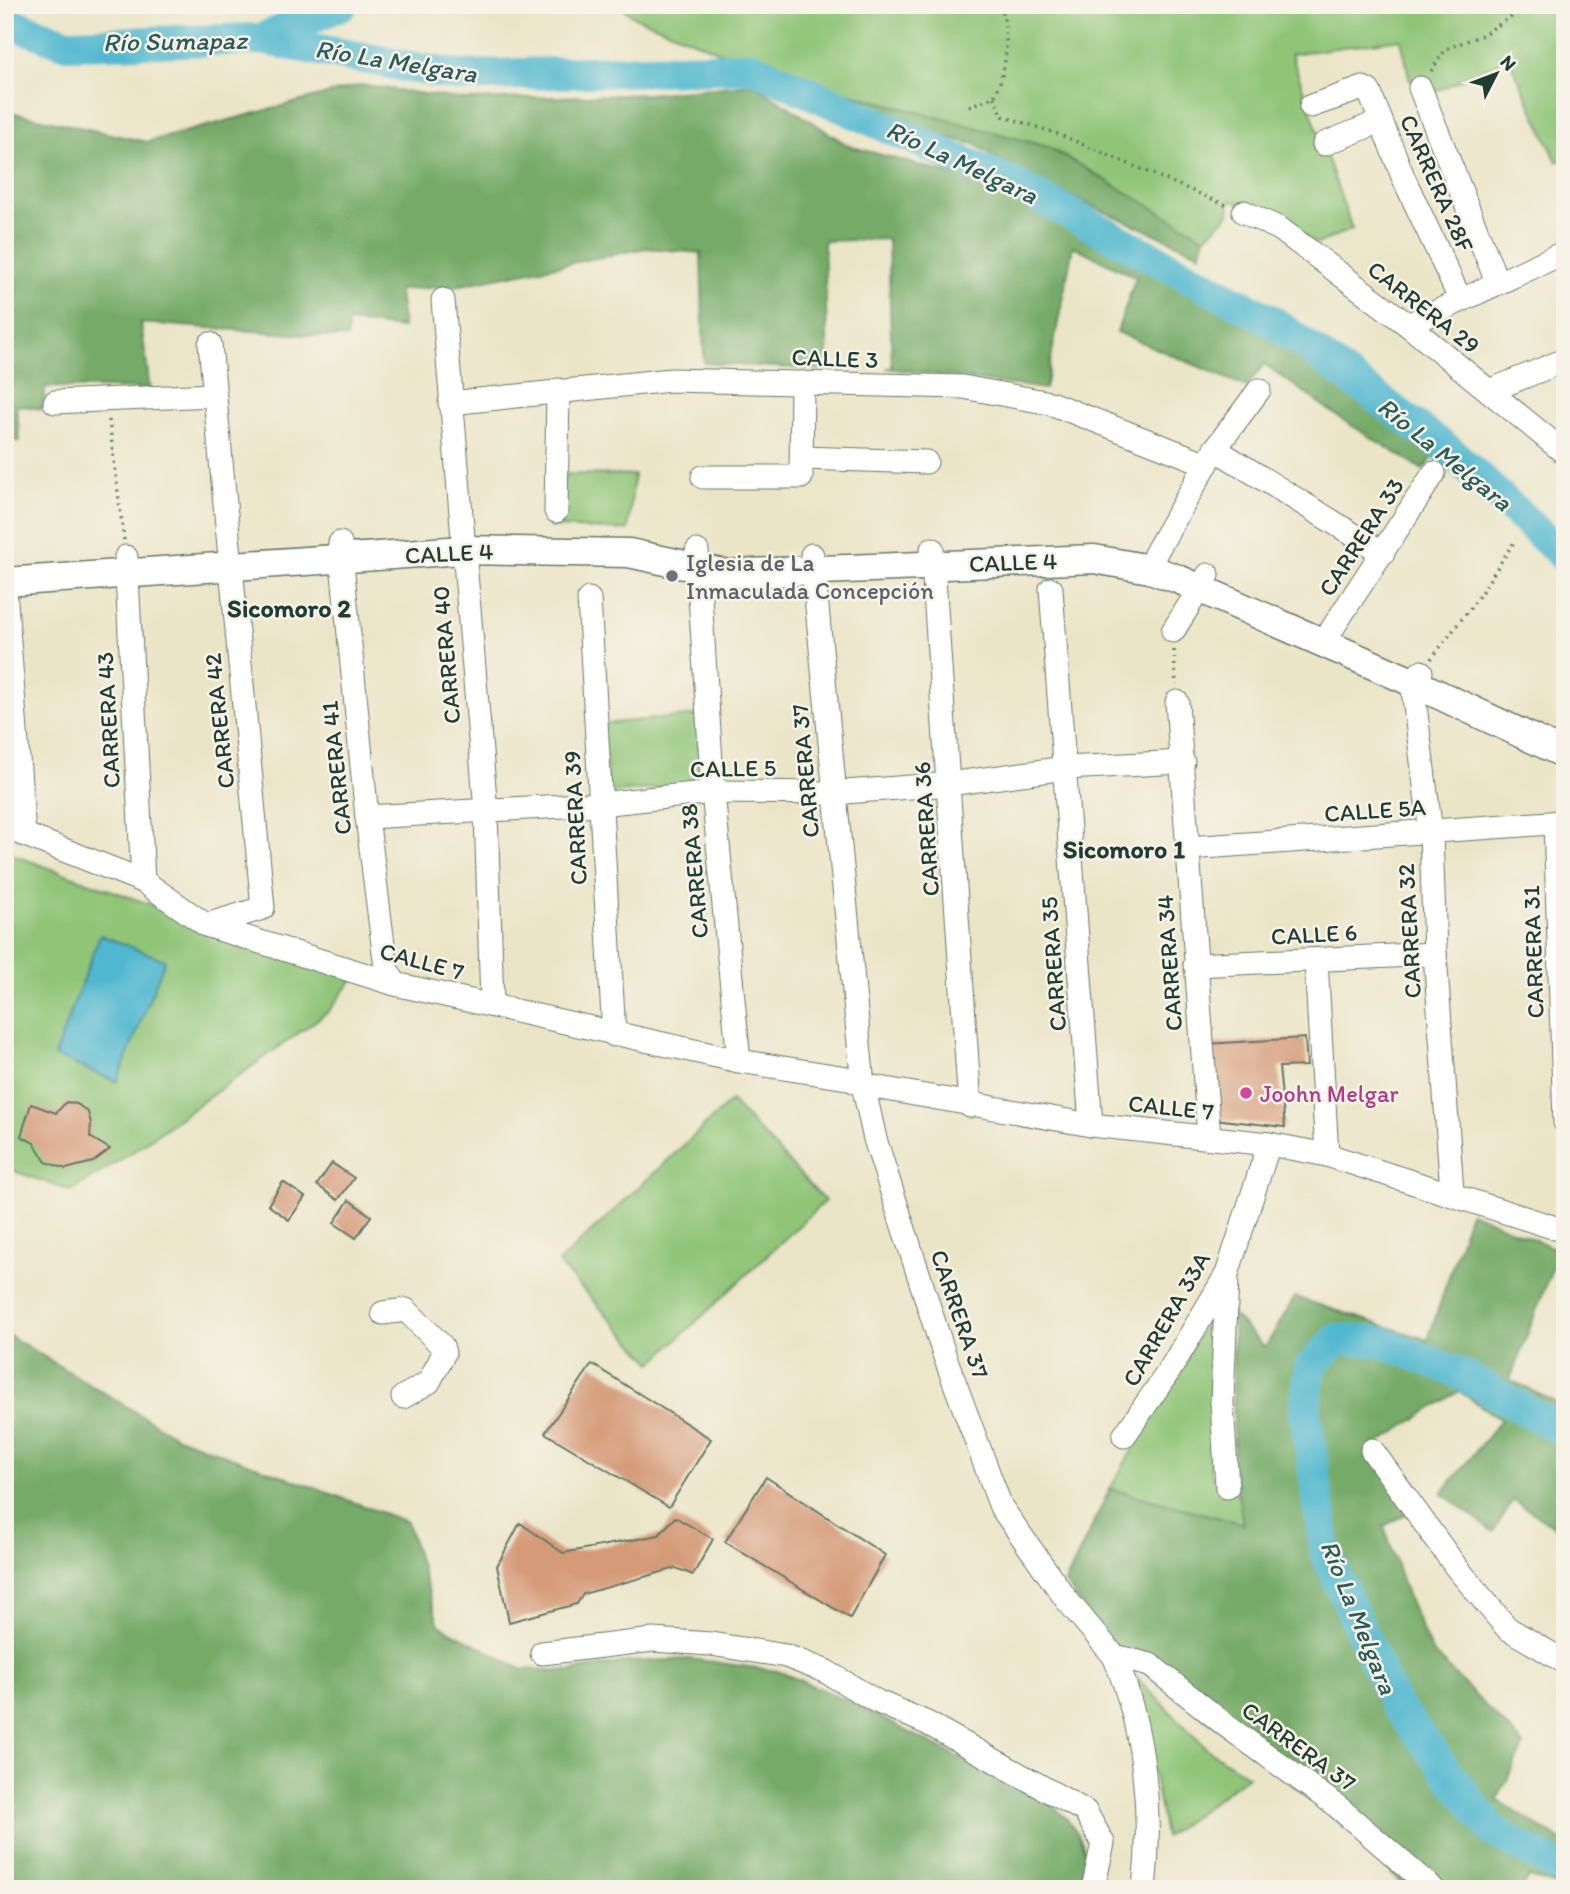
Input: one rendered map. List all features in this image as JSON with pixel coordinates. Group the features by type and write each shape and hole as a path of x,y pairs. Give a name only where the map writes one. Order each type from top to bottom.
{"main road":[{"name":"CALLE 4","path":"5,582 126,566 462,542 697,560 726,574 812,564 931,558 1153,562 1332,629 1417,677 1565,754"},
{"name":"CALLE 4","path":"5,563 126,566"},
{"name":"CALLE 4","path":"1204,582 1417,677 1565,738"}],"street":[{"name":"CARRERA 28F","path":"1311,106 1366,88 1460,299"},
{"path":"1420,88 1497,282"},
{"path":"1324,144 1381,121"},
{"name":"CARRERA 29","path":"1244,212 1280,229 1408,325 1565,453"},
{"path":"1408,325 1565,252"},
{"name":"CARRERA 40","path":"443,300 486,811 492,1005"},
{"name":"CARRERA 42","path":"206,925 263,908 210,344"},
{"path":"1489,391 1565,360"},
{"name":"CALLE 3","path":"450,403 671,380 963,387 1050,403 1211,456 1383,553"},
{"path":"704,477 801,477 802,383"},
{"path":"556,511 558,390"},
{"path":"1153,562 1211,456 1259,390"},
{"path":"55,402 214,395"},
{"path":"802,458 926,462"},
{"name":"CARRERA 33","path":"1332,629 1434,473"},
{"name":"CARRERA 41","path":"342,551 367,817 386,968 395,984"},
{"name":"CARRERA 36","path":"931,558 950,784 970,1101"},
{"name":"CARRERA 38","path":"697,560 713,792 739,1061"},
{"name":"CARRERA 37","path":"812,564 857,1079 944,1357 1001,1507 1066,1599 1114,1656 1150,1665 1228,1727 1338,1807 1433,1889"},
{"name":"CARRERA 43","path":"126,566 143,881"},
{"path":"1173,631 1204,582"},
{"name":"CARRERA 35","path":"1051,589 1090,1118"},
{"path":"5,590 15,830"},
{"name":"CARRERA 39","path":"589,598 614,1035"},
{"name":"CARRERA 32","path":"1417,677 1431,833 1435,954 1451,1185"},
{"name":"CARRERA 34","path":"1177,702 1208,1130"},
{"name":"CALLE 5","path":"367,817 600,804 713,792 833,793 950,784 1065,768 1183,762"},
{"name":"CALLE 5A","path":"1188,848 1560,822"},
{"name":"CARRERA 31","path":"1560,822 1565,1122"},
{"name":"CALLE 7","path":"15,830 143,881 206,925 395,984 739,1061 857,1079 970,1101 1090,1118 1208,1130 1271,1131 1565,1217"},
{"name":"CALLE 6","path":"1195,965 1435,954"},
{"path":"1316,960 1326,1149"},
{"name":"CALLE 7","path":"1208,1130 1269,1144 1326,1149"},
{"name":"CARRERA 33A","path":"1124,1436 1169,1371 1227,1274 1269,1144"},
{"name":"CALLE 7","path":"1451,1185 1565,1231"},
{"path":"1227,1274 1222,1403 1227,1487"},
{"path":"383,1312 406,1310 442,1346 444,1353 429,1382 403,1397"},
{"path":"1372,1450 1455,1567 1507,1628 1565,1662"},
{"path":"542,1653 653,1640 711,1644 786,1657 825,1671 876,1701 927,1723 1085,1811 1103,1843 1093,1889"},
{"path":"1114,1656 1129,1692 1147,1808 1144,1889"}],"path":[{"path":"968,106 994,97 1003,77 1007,29 1001,5"},
{"path":"1420,88 1446,49 1482,35 1531,5"},
{"path":"994,97 1003,116 1058,134 1244,212"},
{"path":"107,400 126,566"},
{"path":"1417,677 1475,602 1516,539"},
{"path":"1173,631 1177,702"}],"green space":[{"path":"618,5 1565,5 1565,158 1557,162 1509,58 1432,93 1421,78 1410,81 1401,39 1291,54 1352,229 1317,244 1268,212 1230,200 1229,214 1205,238 1048,147 818,85 716,50 635,17"},
{"path":"754,84 849,146 995,186 1263,323 1438,451 1423,470 1343,420 1264,364 1247,387 1117,332 1136,277 1073,246 1045,389 886,368 892,368 888,239 824,241 828,370 704,363 701,253 646,248 456,286 399,290 403,328 348,322 347,338 141,323 150,389 45,387 43,409 16,405 20,441 5,441 5,111 147,142 361,85 467,100 649,94"},
{"path":"846,93 1048,147 1205,238 1200,254 1031,179 974,144 923,131"},
{"path":"566,474 634,475 628,530 549,527 549,516"},
{"path":"698,715 702,784 609,793 601,724"},
{"path":"5,852 354,978 329,1011 131,1153 71,1191 5,1168"},
{"path":"731,1101 825,1201 652,1363 558,1263"},
{"path":"1470,1212 1559,1250 1510,1380 1565,1407 1565,1517 1557,1528 1513,1500 1493,1532 1442,1493 1501,1420 1459,1391 1371,1448 1408,1513 1384,1526 1408,1598 1431,1651 1524,1745 1497,1800 1565,1843 1565,1889 1529,1877 1522,1889 1449,1889 1422,1869 1405,1888 1362,1841 1320,1806 1115,1649 1065,1583 1110,1489 1243,1524 1234,1470 1233,1315 1265,1348 1295,1297 1428,1340"},
{"path":"1209,1316 1216,1317 1211,1473 1223,1492 1238,1493 1243,1524 1110,1489"},
{"path":"5,1333 177,1437 407,1522 439,1625 521,1669 571,1671 626,1662 691,1659 778,1671 848,1701 1050,1804 1069,1821 1081,1841 1087,1863 1084,1889 5,1889"},
{"path":"1137,1678 1207,1749 1248,1776 1165,1837"}],"water":[{"path":"100,935 165,960 117,1082 54,1056"}],"building":[{"name":"Joohn Melgar","path":"1305,1038 1307,1066 1279,1067 1285,1127 1214,1119 1206,1044"},
{"path":"66,1102 77,1104 88,1112 91,1123 90,1137 110,1149 93,1162 66,1169 46,1162 34,1143 21,1136 31,1104 56,1113"},
{"path":"332,1163 354,1178 338,1200 317,1185"},
{"path":"283,1182 305,1197 289,1220 268,1205"},
{"path":"349,1200 371,1216 356,1238 334,1223"},
{"path":"592,1364 711,1439 669,1507 545,1433"},
{"path":"766,1477 885,1555 850,1618 725,1542"},
{"path":"675,1517 713,1539 693,1575 676,1568 583,1594 577,1604 509,1622 497,1566 520,1523 563,1553 659,1535"}],"waterway":[{"name":"Río Sumapaz","path":"5,21 67,44 261,39 342,5"},
{"name":"Río La Melgara","path":"261,39 459,76 752,67 1014,184 1272,321 1451,452 1565,557"},
{"name":"Río La Melgara","path":"1565,1432 1461,1374 1382,1342 1337,1339 1310,1367 1305,1412 1326,1553 1394,1703 1494,1832 1565,1871"}],"place":[{"name":"Iglesia de La Inmaculada Concepción","path":"672,576"},
{"name":"Joohn Melgar","path":"1246,1093"}],"district":[{"name":"Sicomoro 2","path":"289,608"},
{"name":"Sicomoro 1","path":"1124,849"}]}
